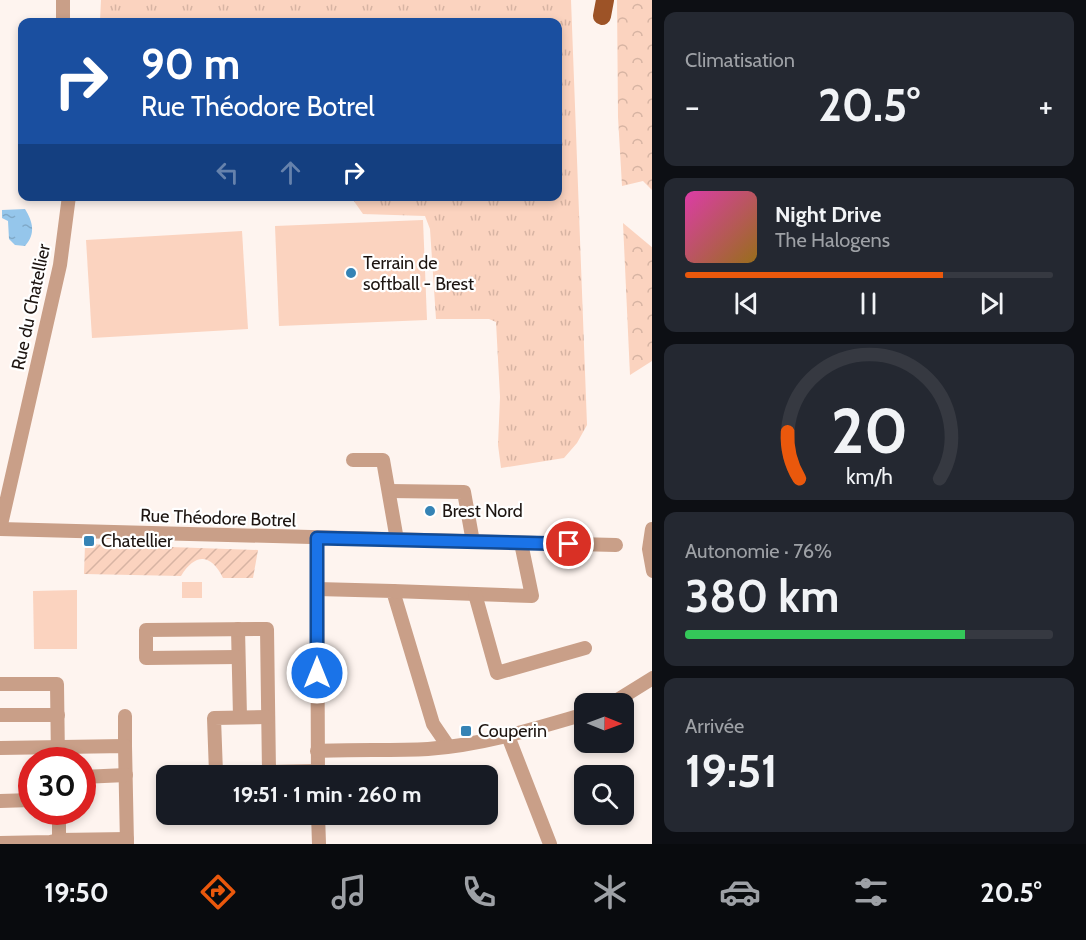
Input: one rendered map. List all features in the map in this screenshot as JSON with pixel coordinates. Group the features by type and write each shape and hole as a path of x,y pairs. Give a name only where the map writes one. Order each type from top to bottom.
{"street":[{"path":"63,0 63,18"},
{"name":"Rue du Chatellier","path":"0,529 60,265 68,201"},
{"path":"353,460 383,460 398,540"},
{"path":"389,490 464,492 473,542"},
{"name":"Rue Théodore Botrel","path":"0,529 615,545"},
{"path":"652,529 650,549 652,571"},
{"path":"317,538 318,765"},
{"path":"317,589 532,596 521,543"},
{"path":"393,591 433,724 448,746"},
{"path":"475,594 497,673 585,648"},
{"path":"238,629 240,717"},
{"path":"238,657 146,658 146,630 267,629 269,765"},
{"path":"628,693 652,678"},
{"path":"0,684 57,684 58,747"},
{"path":"0,715 58,715"},
{"path":"0,843 127,841 126,716"},
{"path":"216,765 214,718 268,717"},
{"path":"318,751 428,749 508,736 574,717"},
{"path":"508,736 550,844"},
{"path":"96,749 125,746"},
{"path":"0,748 18,750"},
{"path":"96,777 126,776"},
{"path":"0,801 18,800"},
{"path":"59,825 59,842"},
{"path":"318,825 319,844"}],"green space":[{"path":"101,0 571,0 587,425 577,443 564,458 501,468 498,445 500,397 496,322 489,319 436,319 430,229 425,216 363,214 354,201 562,201 562,18 100,18"},
{"path":"617,0 652,0 652,190 643,181 622,186 618,117"},
{"name":"Terrain de softball - Brest","path":"423,220 427,320 279,326 275,226"},
{"path":"623,223 652,247 652,361 630,375"},
{"path":"242,231 248,329 92,338 86,240"},
{"path":"85,544 258,550 253,578 223,578 213,564 203,559 192,563 181,576 84,574"},
{"path":"182,582 202,582 202,598 182,598"},
{"path":"77,590 77,649 34,649 33,591"}],"water":[{"path":"25,209 31,223 31,237 25,246 15,245 9,239 8,221 2,218 2,210"}],"place":[{"name":"Terrain de softball - Brest","path":"351,273"},
{"name":"Brest Nord","path":"430,511"},
{"name":"Chatellier","path":"89,541"},
{"name":"Couperin","path":"466,731"}],"route":[{"path":"317,673 317,538 569,544"}]}
